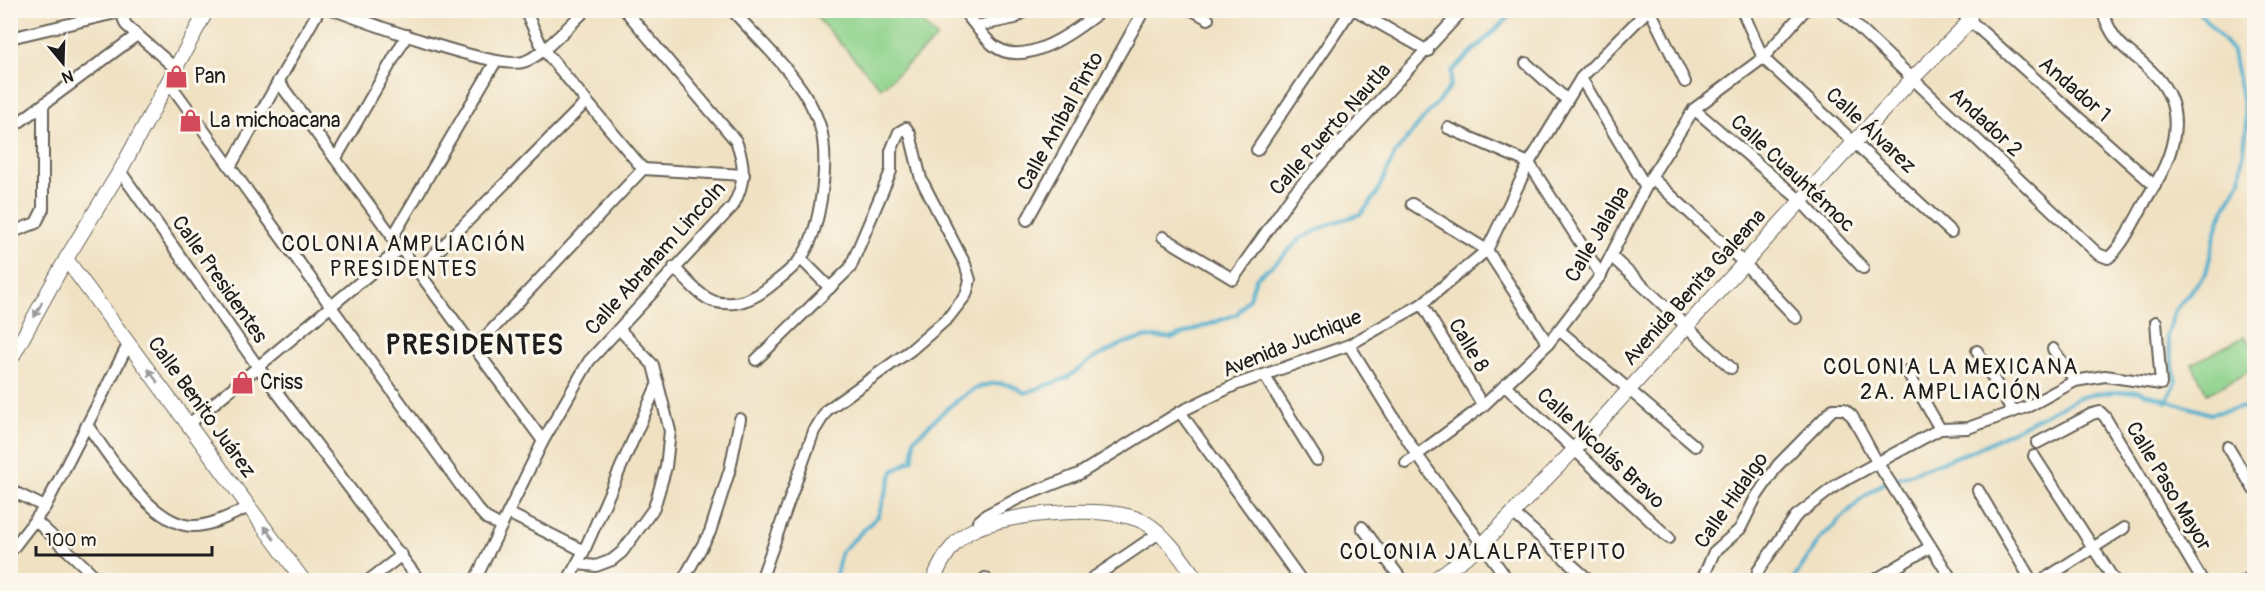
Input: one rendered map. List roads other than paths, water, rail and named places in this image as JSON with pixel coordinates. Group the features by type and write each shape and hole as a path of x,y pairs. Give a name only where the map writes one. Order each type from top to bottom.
{"street":[{"path":"12,354 120,171 207,10"},
{"path":"230,168 319,10"},
{"path":"334,10 406,36 512,64 524,62 543,49 586,10"},
{"path":"525,10 543,49 643,169 744,175"},
{"name":"Calle Abraham Lincoln","path":"476,578 543,441 589,361 733,206 742,189 743,158 736,141 625,10"},
{"path":"674,267 708,298 729,303 753,298 766,290 801,259 820,212 823,149 820,127 810,102 732,10"},
{"path":"963,10 995,47 1020,53 1067,37 1102,10"},
{"path":"977,26 1016,18 1026,10"},
{"name":"Calle Aníbal Pinto","path":"1027,220 1144,10"},
{"path":"1192,10 1208,18"},
{"path":"1257,150 1353,10 1428,51"},
{"name":"Calle Puerto Nautla","path":"1163,237 1233,279 1293,194 1428,51 1462,10"},
{"path":"1649,10 1685,82"},
{"name":"Avenida Juchique","path":"976,529 978,522 986,515 1021,496 1079,474 1180,412 1235,385 1349,345 1422,304 1487,250 1529,163 1581,78 1649,10"},
{"path":"1742,10 1763,58"},
{"name":"Calle Jalalpa","path":"1406,463 1483,406 1548,344 1601,275 1649,182 1694,109 1763,58 1805,10"},
{"name":"Andador 2","path":"1840,10 2098,254 2108,258 2155,186"},
{"name":"Andador 1","path":"1958,10 1970,16 2155,186"},
{"path":"2102,10 2109,30 2121,47 2156,75 2169,92 2175,113 2175,139 2155,186"},
{"path":"10,38 120,11 126,25 175,68"},
{"name":"Avenida Benita Galeana","path":"1434,580 1482,545 1574,450 1970,16"},
{"path":"10,124 14,126 137,35"},
{"path":"336,158 406,36"},
{"name":"Calle Álvarez","path":"1763,58 1951,232"},
{"path":"392,238 496,61"},
{"path":"1526,63 1567,100"},
{"path":"1581,78 1649,182 1744,263 1796,318"},
{"path":"168,81 476,507 486,518 501,526"},
{"path":"278,81 543,441"},
{"path":"417,272 586,102"},
{"path":"10,233 36,223 43,209 43,105"},
{"name":"Calle Cuauhtémoc","path":"1694,109 1801,201 1863,268"},
{"path":"756,360 850,268 891,171 891,151 902,129 906,128 910,134 921,179 965,264 970,280 966,295 948,318 911,350 827,410 814,432 764,579"},
{"path":"1448,128 1529,163 1601,275"},
{"path":"475,348 643,169"},
{"name":"Calle Presidentes","path":"120,171 258,367 419,580"},
{"path":"1412,204 1487,250 1548,344"},
{"path":"189,424 400,249"},
{"path":"1611,256 1731,368"},
{"name":"Calle Benito Juárez","path":"66,259 189,424 300,579"},
{"path":"801,259 830,288"},
{"name":"Calle 8","path":"1422,304 1483,406"},
{"path":"1757,580 1758,571 1796,516 1838,484 1879,465 1940,429 1968,428 2029,406 2075,381 2106,376 2160,384 2156,322"},
{"path":"578,564 596,566 612,560 622,552 654,508 666,467 670,431 653,365 619,329"},
{"path":"1558,330 1695,446"},
{"path":"10,552 45,507 129,343"},
{"path":"1349,345 1417,455 1508,580"},
{"path":"2053,349 2075,381"},
{"path":"1977,351 2013,411"},
{"path":"1907,371 1940,429"},
{"path":"1264,375 1317,460"},
{"path":"568,580 584,551 658,384"},
{"name":"Calle Nicolás Bravo","path":"1506,386 1669,538"},
{"name":"Calle Hidalgo","path":"1702,580 1714,552 1740,529 1756,497 1778,465 1833,410 1844,410 1852,416 1879,465"},
{"path":"1180,412 1301,580"},
{"name":"Calle Paso Mayor","path":"2037,442 2100,412 2202,580"},
{"path":"683,580 710,532 730,469 740,419"},
{"path":"87,425 145,501 174,522 193,526 249,507"},
{"path":"2228,447 2254,490"},
{"path":"2034,456 2114,580"},
{"path":"1879,465 1952,580"},
{"path":"10,490 45,507"},
{"path":"1978,490 2031,580"},
{"path":"933,580 949,550 976,529 1024,517 1081,512 1129,516 1146,523 1159,533 1197,580"},
{"path":"508,513 584,551"},
{"path":"1514,513 1589,580"},
{"path":"36,521 99,580"},
{"path":"1362,527 1402,580"},
{"path":"2043,580 2124,528"},
{"path":"1091,580 1159,533"},
{"path":"1875,580 1930,547"},
{"path":"369,580 402,555"},
{"path":"2246,580 2254,575"}],"waterway":[{"path":"835,580 841,552 878,516 893,471 913,459 914,439 951,405 980,387 995,383 1010,385 1025,393 1067,378 1092,359 1124,343 1148,337 1172,338 1237,314 1249,298 1256,278 1300,239 1332,223 1361,214 1376,195 1396,152 1450,87 1452,71 1516,10"},
{"path":"2166,402 2176,382 2167,336 2175,310 2206,273 2219,220 2240,181 2247,125 2233,51 2197,10"},
{"path":"1793,580 1820,539 1861,499 1882,484 1977,449 2078,398 2099,393 2138,391 2210,414 2254,405"}],"place":[{"name":"Pan","path":"176,76"},
{"name":"La michoacana","path":"191,120"},
{"name":"Criss","path":"242,382"}],"district":[{"name":"COLONIA AMPLIACIÓN PRESIDENTES","path":"404,256"},
{"name":"PRESIDENTES","path":"475,345"},
{"name":"COLONIA LA MEXICANA 2A. AMPLIACIÓN","path":"1951,378"},
{"name":"COLONIA JALALPA TEPITO","path":"1483,551"}]}
